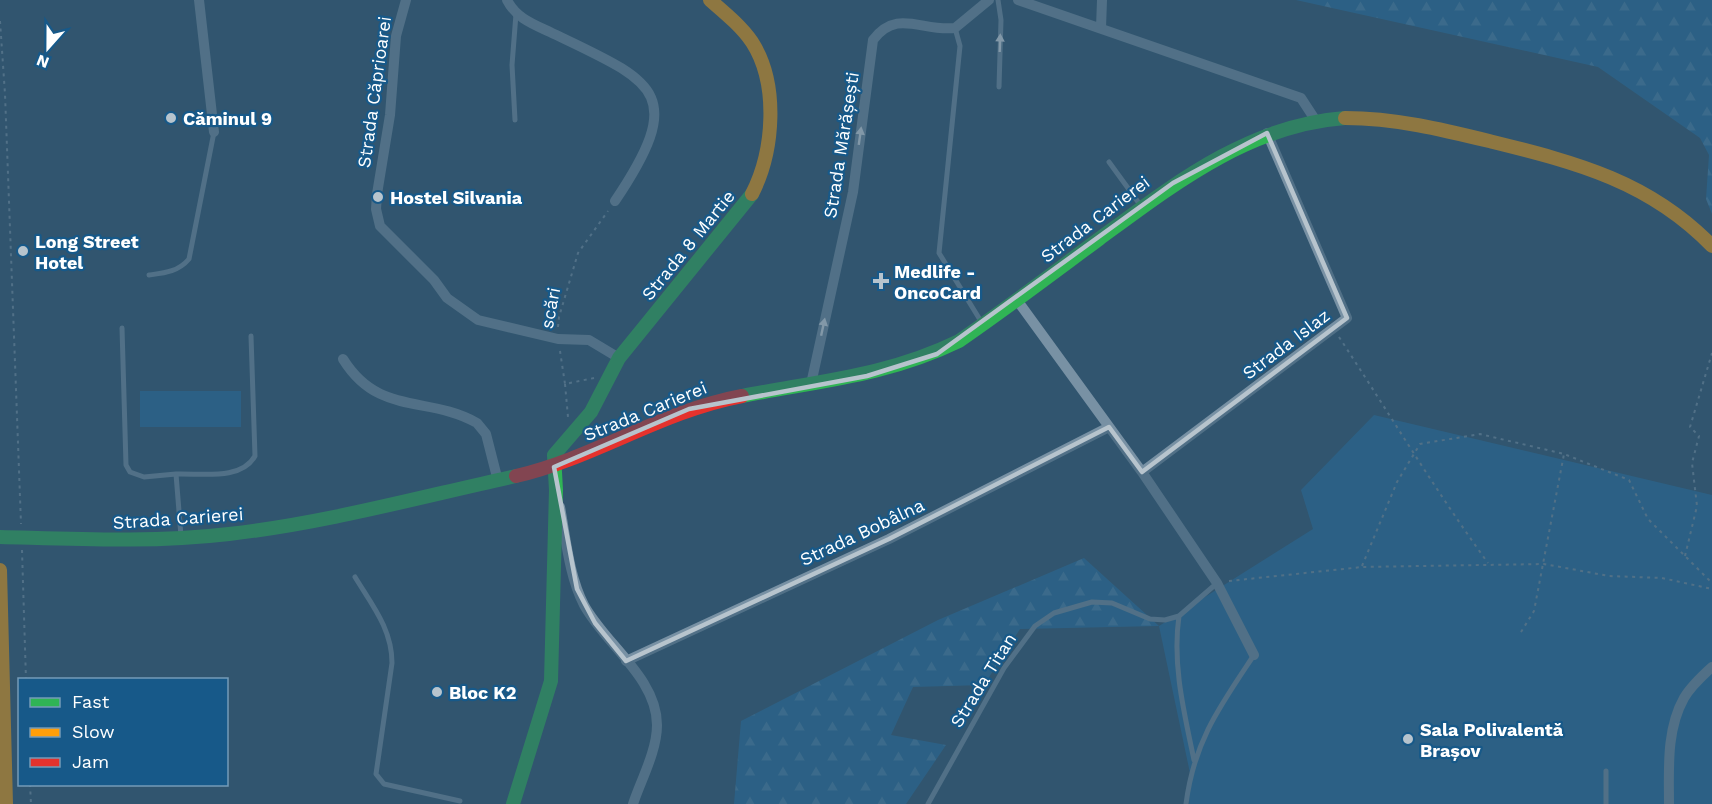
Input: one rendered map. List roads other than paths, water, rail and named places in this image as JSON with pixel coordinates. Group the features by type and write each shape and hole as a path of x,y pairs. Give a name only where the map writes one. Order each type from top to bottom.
{"street":[{"path":"199,0 213,132"},
{"name":"Strada Căprioarei","path":"406,0 396,36 390,115 376,194 376,209 380,226 434,280 447,298 478,320 558,339 589,340 619,358"},
{"path":"507,0 522,19 600,56 633,76 647,88 654,102 656,117 652,137 642,160 615,201"},
{"name":"Strada 8 Martie","path":"554,467 554,455 559,446 591,412 619,358 746,203 754,191 765,161 771,94 768,77 753,44 728,14 710,0"},
{"path":"955,28 989,0"},
{"path":"1018,0 1301,98 1316,121"},
{"path":"1101,0 1101,28"},
{"name":"Strada Mărășești","path":"811,384 853,192 873,39 883,27 894,22 955,28"},
{"name":"Strada Carierei","path":"0,537 93,542 181,537 326,519 554,467 689,408 736,396 867,376 914,363 945,350 983,325 1199,167 1267,134 1316,121 1365,118 1390,121 1497,143 1590,168 1644,191 1691,224 1712,246"},
{"name":"Strada Islaz","path":"1142,472 1347,318 1267,134"},
{"path":"1017,300 1142,472 1217,583 1254,655"},
{"path":"343,359 353,375 370,390 477,423 486,434 498,481"},
{"name":"Strada Bobâlna","path":"626,661 889,539 1109,427"},
{"path":"513,804 551,681 556,490 554,467"},
{"path":"556,490 577,589 595,623 648,690 656,708 657,726 651,753 633,804"},
{"path":"0,570 6,804"},
{"path":"1669,804 1669,754 1675,721 1684,698 1712,667"}],"lane":[{"path":"998,0 1001,20 999,87"},
{"path":"515,120 512,65 516,13"},
{"path":"955,28 960,46 939,253 983,325"},
{"path":"149,275 171,272 183,267 189,259 213,132"},
{"path":"1109,162 1142,208"},
{"path":"122,328 126,465 130,472 144,477 236,472 250,464 255,456 251,336"},
{"path":"176,474 181,537"},
{"path":"355,577 389,633 392,644 392,663 376,774 384,784 460,801"},
{"path":"1194,761 1177,670 1175,644 1179,616 1217,583"},
{"name":"Strada Titan","path":"928,804 1004,668 1035,626 1054,613 1092,602 1112,603 1150,619 1165,621 1179,616"},
{"path":"1186,804 1194,761 1206,728 1254,655"},
{"path":"1605,771 1606,804"}],"place":[{"name":"Căminul 9","path":"171,118"},
{"name":"Hostel Silvania","path":"378,197"},
{"name":"Long Street Hotel","path":"23,251"},
{"name":"Medlife - OncoCard","path":"881,281"},
{"name":"Bloc K2","path":"437,692"},
{"name":"Sala Polivalentă Brașov","path":"1408,739"}]}
